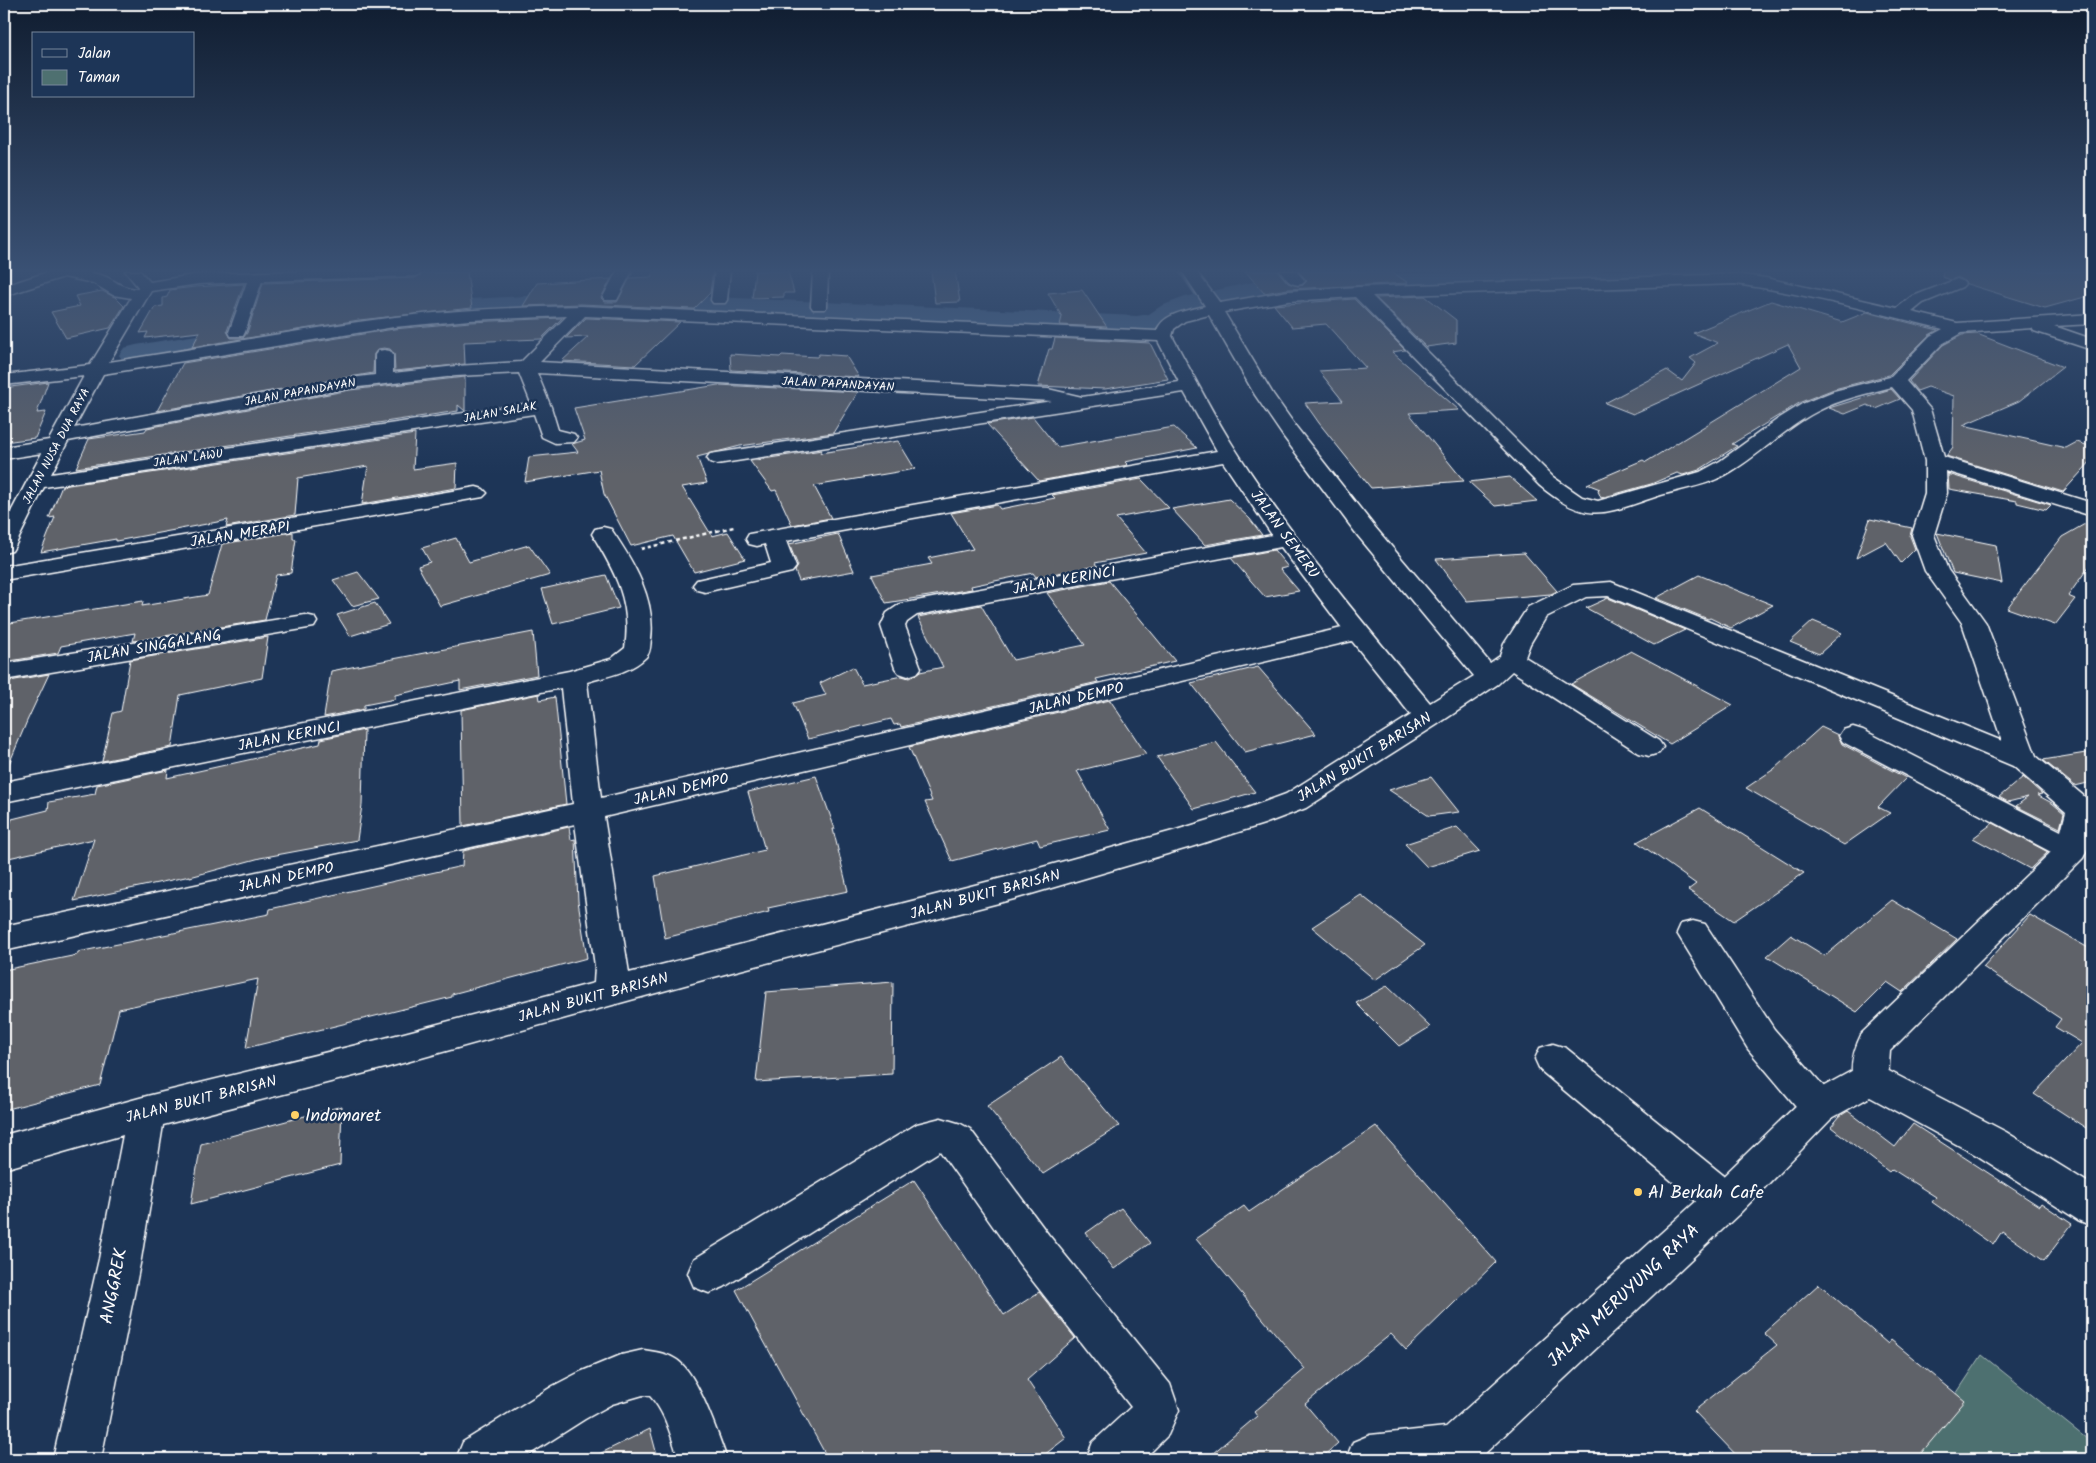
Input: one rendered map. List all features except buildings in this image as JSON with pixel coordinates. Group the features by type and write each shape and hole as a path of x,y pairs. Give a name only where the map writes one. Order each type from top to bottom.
{"street":[{"name":"JALAN NUSA DUA RAYA","path":"4,546 36,482 114,339"},
{"path":"107,350 190,339"},
{"path":"4,380 97,370 291,339"},
{"path":"526,367 553,339"},
{"name":"JALAN SEMERU","path":"1166,339 1229,455 1287,539 1358,632 1428,718"},
{"path":"1235,339 1264,395 1366,531 1500,668 1649,746"},
{"path":"1406,339 1560,494 1588,506 1610,507 1653,492 1699,480 1717,472 1809,408 1853,392 1896,381 1937,339"},
{"path":"2076,339 2092,345"},
{"path":"384,355 384,378"},
{"name":"JALAN PAPANDAYAN","path":"4,453 258,399 384,378 526,367 1048,395 1081,402"},
{"name":"JALAN SALAK","path":"341,437 542,407 526,367"},
{"path":"1896,381 1921,409 1935,461 1936,493 1922,535 1937,571 1974,623 2023,760"},
{"path":"717,458 1190,386"},
{"path":"542,407 549,433 556,437 567,438"},
{"name":"JALAN LAWU","path":"36,482 200,456 341,437"},
{"path":"705,585 784,567 765,538 944,508 1229,455"},
{"path":"1935,461 2092,510"},
{"name":"JALAN MERAPI","path":"4,573 476,493"},
{"name":"JALAN KERINCI","path":"4,792 573,678 620,664 637,651 640,639 640,611 626,574 604,535"},
{"name":"JALAN KERINCI","path":"908,668 893,626 896,618 909,609 1287,539"},
{"path":"1500,668 1537,612 1581,590 1611,589 2023,760 2081,809 2072,850 1875,1043 1872,1051 1870,1079 1992,1144 2092,1207"},
{"name":"JALAN SINGGALANG","path":"4,672 305,622"},
{"name":"JALAN DEMPO","path":"4,939 588,810 1358,632"},
{"name":"JALAN BUKIT BARISAN","path":"4,1152 147,1112 385,1053 732,958 1014,888 1253,817 1296,801 1428,718 1500,668"},
{"path":"573,678 588,810 612,966 611,992"},
{"path":"1853,736 1988,804 2072,850"},
{"path":"1693,933 1761,1039 1819,1107"},
{"path":"1553,1059 1725,1201"},
{"name":"JALAN MERUYUNG RAYA","path":"1453,1454 1725,1201 1819,1107 1870,1079"},
{"name":"ANGGREK","path":"77,1459 120,1259 147,1112"},
{"path":"709,1273 932,1136 948,1135 956,1141 1033,1248 1154,1400 1156,1410 1152,1419 1110,1459"},
{"path":"480,1459 582,1394 621,1376 640,1372 659,1375 674,1390 703,1459"},
{"path":"1370,1459 1453,1454"}],"path":[{"path":"604,535 620,535 630,551 733,526 765,538"}],"green space":[{"path":"1982,1355 2092,1443 2092,1459 1913,1459"}],"waterway":[{"path":"136,355 231,339"}],"place":[{"name":"Indomaret","path":"295,1115"},
{"name":"Al Berkah Cafe","path":"1638,1192"}]}
